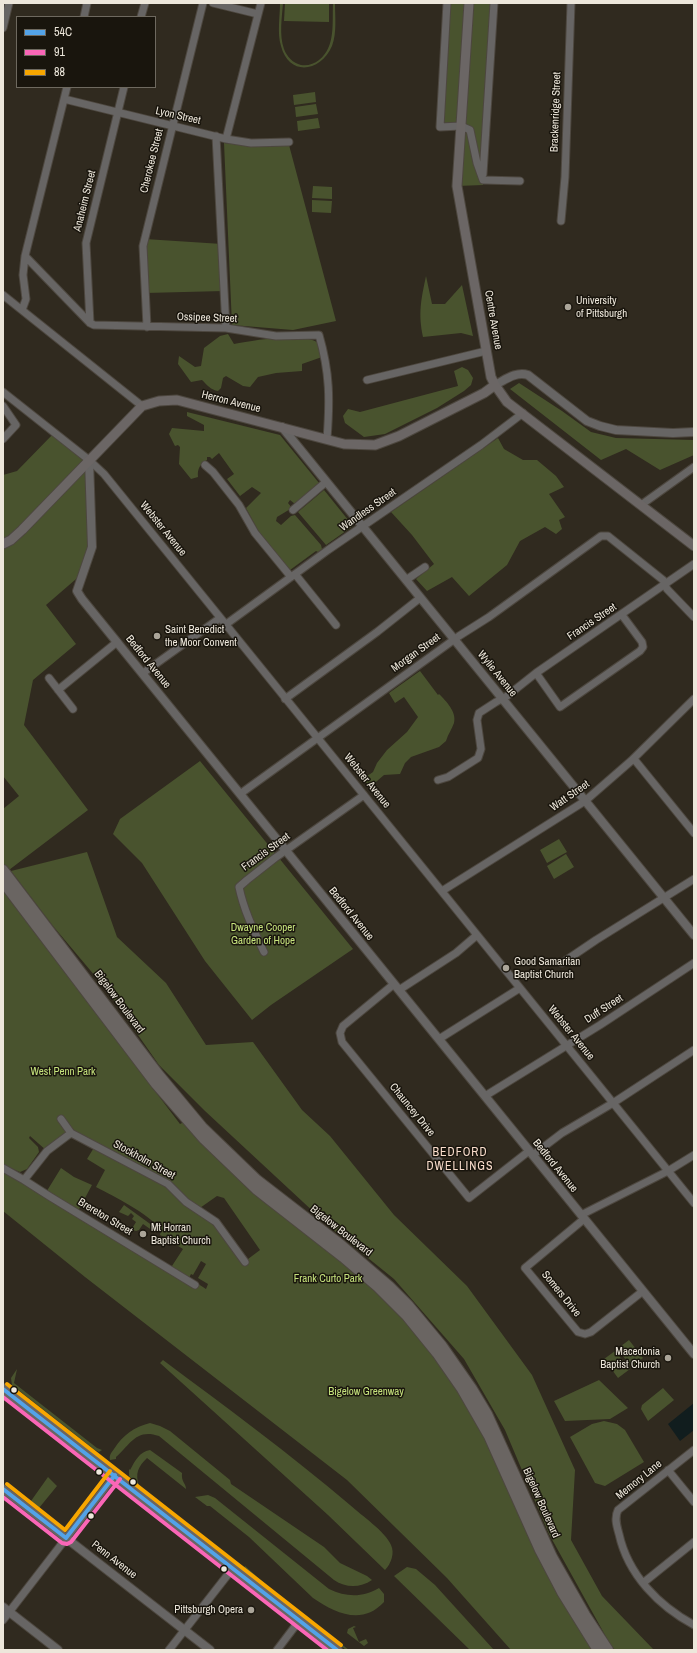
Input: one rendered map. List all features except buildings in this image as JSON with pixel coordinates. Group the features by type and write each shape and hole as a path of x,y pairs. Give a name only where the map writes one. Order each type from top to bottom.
{"main road":[{"name":"Centre Avenue","path":"469,3 457,186 490,373 495,385 507,402 694,546"},
{"name":"Herron Avenue","path":"142,406 159,401 177,400 344,444 375,445 399,436 484,393 495,385"},
{"path":"3,544 11,540 22,530 142,406"},
{"name":"Bigelow Boulevard","path":"3,870 158,1074 202,1127 257,1180 384,1282 408,1305 442,1346 472,1389 487,1414 552,1557 585,1615 608,1650"},
{"name":"Bigelow Boulevard","path":"3,882 156,1084 204,1139 261,1193 343,1257 378,1287 406,1316 437,1353 462,1389 478,1416 500,1458 540,1550 562,1592 598,1650"},
{"path":"3,1389 337,1650"}],"street":[{"path":"3,28 9,3"},
{"path":"84,16 88,3"},
{"path":"142,16 145,3"},
{"name":"Cherokee Street","path":"146,327 143,246 203,3"},
{"path":"213,3 258,14"},
{"path":"226,139 262,3"},
{"path":"448,3 440,127 461,126 470,130 477,162 483,180"},
{"path":"483,180 494,3"},
{"name":"Brackenridge Street","path":"561,221 565,177 571,3"},
{"path":"22,310 26,299 23,274 25,256 67,88"},
{"name":"Anaheim Street","path":"92,324 86,243 124,88"},
{"name":"Lyon Street","path":"64,99 226,139 251,143 289,142"},
{"path":"216,136 226,328"},
{"path":"483,180 520,181"},
{"path":"25,256 92,324"},
{"path":"3,295 142,406"},
{"name":"Ossipee Street","path":"92,324 146,327 226,328 276,336 319,335 329,378 330,400 327,439"},
{"path":"367,380 486,351"},
{"path":"495,385 511,376 522,373 528,375 587,421 600,426 616,430 694,432"},
{"name":"Webster Avenue","path":"3,392 89,460 116,489 694,1203"},
{"path":"3,406 16,425 3,439"},
{"name":"Wandless Street","path":"225,625 481,445 523,413"},
{"name":"Wylie Avenue","path":"282,427 694,935"},
{"name":"Bedford Avenue","path":"89,460 92,547 77,591 694,1354"},
{"path":"205,465 213,472 231,494 255,533 336,625"},
{"path":"641,505 694,467"},
{"path":"293,510 326,482"},
{"name":"Morgan Street","path":"240,794 601,536 608,536 663,580 665,585"},
{"name":"Francis Street","path":"438,780 448,777 478,758 481,750 477,720 480,713 694,564"},
{"path":"406,580 425,567"},
{"path":"665,585 667,589 694,617"},
{"path":"285,698 377,632 420,598"},
{"path":"536,674 560,707 640,651 643,647 642,642 622,615"},
{"path":"143,673 220,618"},
{"path":"58,690 117,642"},
{"path":"49,678 73,709"},
{"name":"Watt Street","path":"442,891 585,801 634,759 694,699"},
{"path":"634,759 694,833"},
{"name":"Francis Street","path":"264,952 242,903 240,887 286,851 364,795"},
{"path":"562,963 694,879"},
{"path":"396,987 456,953 477,935"},
{"name":"Duff Street","path":"485,1096 567,1046 694,963"},
{"name":"Chauncey Drive","path":"396,987 343,1026 340,1033 342,1042 469,1198 531,1153"},
{"path":"439,1039 520,988"},
{"path":"531,1153 694,1050"},
{"name":"Stockholm Street","path":"61,1119 71,1134 168,1184 186,1202 216,1222 244,1262"},
{"path":"24,1180 47,1151 71,1134"},
{"path":"583,1217 694,1155"},
{"name":"Brereton Street","path":"3,1168 195,1285"},
{"name":"Somers Drive","path":"583,1217 525,1268 578,1332 585,1334 591,1332 643,1291"},
{"name":"Memory Lane","path":"694,1450 620,1508 616,1514 620,1538 635,1573 657,1600 672,1612 694,1625"},
{"path":"668,1470 694,1502"},
{"path":"3,1620 6,1609 66,1538 115,1475"},
{"name":"Penn Avenue","path":"3,1489 210,1650"},
{"path":"643,1583 694,1542"},
{"path":"169,1650 233,1568"},
{"path":"6,1609 58,1650"},
{"path":"276,1650 299,1621"}],"green space":[{"path":"280,3 283,3 281,32 282,44 287,55 293,61 304,65 317,61 324,55 328,48 331,41 333,26 333,3 335,3 334,41 327,55 313,66 298,66 291,63 285,56 279,36"},
{"path":"285,3 329,3 329,22 284,21"},
{"path":"447,3 494,3 483,185 457,186 461,126 440,127"},
{"path":"315,92 316,102 294,105 293,95"},
{"path":"316,104 318,114 296,117 295,107"},
{"path":"318,118 320,128 298,131 297,121"},
{"path":"224,143 263,147 289,145 336,321 293,330 232,325"},
{"path":"313,186 332,187 332,199 312,198"},
{"path":"312,200 332,201 331,213 312,212"},
{"path":"145,239 222,244 224,291 145,293"},
{"path":"426,276 432,304 445,304 462,285 473,336 461,333 423,337 421,306"},
{"path":"228,334 234,344 290,337 312,340 319,343 322,357 302,364 302,371 276,373 258,377 250,387 243,386 226,376 223,378 221,388 218,391 211,388 202,380 191,382 178,364 179,356 195,367 201,366 204,348 220,336"},
{"path":"462,367 468,370 473,378 471,385 437,408 385,434 364,437 345,423 343,416 348,409 360,412 458,386 454,371"},
{"path":"519,383 591,432 616,438 694,440 694,455 660,470 626,449 601,460 510,389"},
{"path":"187,412 280,435 319,483 295,504 290,500 288,503 292,508 277,517 276,521 281,525 291,516 295,515 321,545 322,549 318,552 316,551 290,570 259,532 246,508 261,493 252,487 240,496 227,479 234,474 219,453 212,459 207,457 207,460 202,463 200,467 198,477 191,479 179,464 180,447 178,445 175,446 169,434 172,428 204,431 204,425 187,416"},
{"path":"54,433 89,460 93,536 83,573 46,605 76,644 33,680 24,725 88,810 5,873 3,870 3,809 19,796 3,776 3,475 17,471"},
{"path":"498,438 504,449 523,460 537,460 556,476 564,487 549,494 565,517 559,520 562,529 556,534 545,527 520,541 507,565 469,596 452,577 427,591 416,579 434,564 412,535 391,512"},
{"path":"324,490 353,526 326,545 298,512"},
{"path":"420,671 438,695 439,694 450,707 455,719 454,723 446,741 439,747 411,757 405,763 400,774 384,775 370,787 363,779 373,772 377,763 387,750 407,732 418,717 404,697 395,703 389,693"},
{"name":"Dwayne Cooper Garden of Hope","path":"200,761 353,949 271,1005 252,1020 205,961 142,863 113,834 120,819"},
{"path":"559,839 567,852 547,863 540,850"},
{"path":"87,852 117,937 166,983 206,1045 253,1042 302,1110 330,1136 394,1215 467,1286 532,1375 575,1470 571,1540 602,1596 654,1650 615,1650 610,1644 549,1534 505,1430 464,1359 394,1279 331,1228 205,1111 159,1065 106,989 53,926 11,871"},
{"path":"566,854 574,867 554,879 547,866"},
{"path":"3,891 180,1124 184,1122 365,1280 406,1321 443,1368 477,1422 561,1599 593,1650 511,1650 447,1578 347,1480 85,1277 3,1211 3,1168 45,1194 61,1168 74,1177 92,1185 77,1213 170,1269 183,1249 170,1241 168,1244 164,1237 160,1235 161,1230 140,1212 96,1187 105,1170 87,1159 95,1146 72,1134 47,1151 30,1136 29,1138 38,1147 39,1152 27,1169 20,1172 3,1165","holes":["217,1196 224,1198 260,1250 244,1262 216,1222 197,1210","201,1261 206,1264 198,1278 208,1284 206,1289 189,1278 191,1274 193,1275"]},
{"path":"124,1205 153,1226 156,1233 143,1224 139,1230 133,1230 136,1222 132,1219 134,1216 131,1213 128,1216 119,1212"},
{"path":"629,1340 643,1358 632,1367 617,1349"},
{"path":"615,1351 630,1369 618,1378 604,1359"},
{"path":"163,1360 281,1449 379,1529 388,1540 393,1551 392,1558 385,1570 328,1515 160,1363"},
{"path":"17,1369 14,1383 97,1448 102,1450 99,1452 95,1450 12,1385 11,1378"},
{"path":"599,1380 628,1408 610,1419 565,1421 554,1401"},
{"path":"663,1388 674,1400 648,1421 641,1409 642,1405"},
{"path":"604,1421 617,1424 625,1430 644,1462 605,1486 595,1483 570,1437 592,1424"},
{"path":"150,1423 170,1431 230,1480 231,1484 324,1547 340,1563 372,1580 358,1586 348,1586 334,1580 159,1436 145,1434 139,1436 116,1457 116,1459 110,1460 111,1453 125,1436 134,1429"},
{"path":"150,1450 182,1473 182,1478 186,1489 147,1458 138,1470 137,1477 139,1486 129,1476 129,1469 130,1470 138,1457"},
{"path":"48,1477 57,1486 39,1508 31,1501"},
{"path":"208,1495 215,1498 329,1589 342,1594 360,1595 379,1588 384,1594 384,1602 367,1614 358,1615 348,1615 321,1603 313,1598 249,1537 210,1506 207,1506 195,1497"},
{"path":"245,1566 271,1589 349,1650 346,1650 251,1575 252,1574 244,1568"},
{"path":"407,1567 416,1569 435,1585 494,1650 470,1650 394,1576"},
{"path":"354,1626 356,1627 353,1628 359,1642 366,1639 368,1643 364,1646 347,1633 348,1629"}],"shaded area":[{"path":"694,1403 694,1430 680,1441 668,1424"}],"transit line":[{"name":"88","path":"7,1384 341,1645"},
{"name":"54C","path":"3,1389 337,1650"},
{"name":"91","path":"3,1397 327,1650"},
{"name":"88","path":"7,1484 65,1530 110,1471"},
{"name":"54C","path":"3,1489 66,1538 115,1475"},
{"name":"91","path":"3,1497 62,1543 67,1544 71,1542 120,1479"}],"place":[{"name":"University of Pittsburgh","path":"568,307"},
{"name":"Saint Benedict the Moor Convent","path":"157,636"},
{"name":"Good Samaritan Baptist Church","path":"506,968"},
{"name":"Mt Horran Baptist Church","path":"143,1234"},
{"name":"Macedonia Baptist Church","path":"668,1358"},
{"name":"Pittsburgh Opera","path":"251,1610"}],"district":[{"name":"BEDFORD DWELLINGS","path":"460,1160"}],"park label":[{"name":"West Penn Park","path":"63,1072"},
{"name":"Frank Curto Park","path":"328,1279"},
{"name":"Bigelow Greenway","path":"366,1392"}]}
